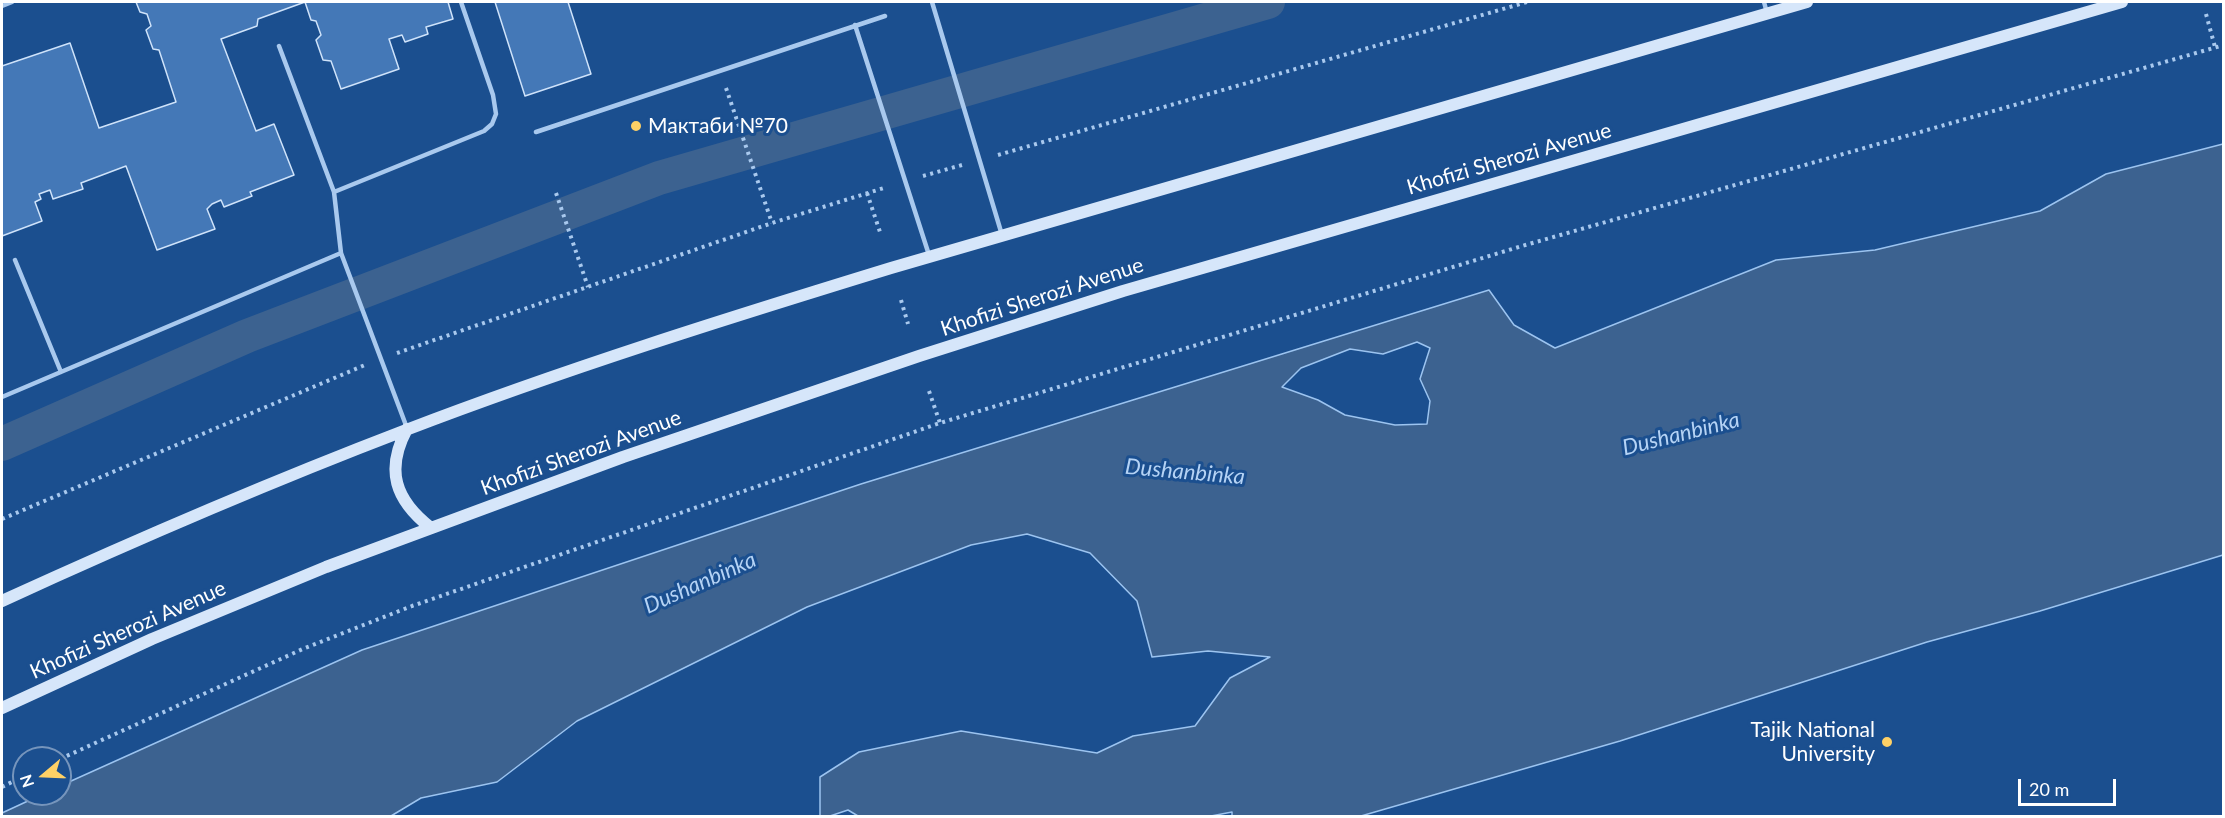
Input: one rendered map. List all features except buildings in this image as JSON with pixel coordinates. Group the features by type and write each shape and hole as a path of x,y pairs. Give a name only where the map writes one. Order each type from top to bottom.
{"main road":[{"path":"2,601 238,496 407,429 708,326 930,257 1766,7 1807,2"},
{"name":"Khofizi Sherozi Avenue","path":"2,708 204,617 326,567 623,457 918,356 1123,291 2122,2"},
{"path":"407,429 395,457 394,474 407,506 431,528"}],"lane":[{"path":"2,6 12,2"},
{"path":"334,192 484,131 492,124 496,114 494,95 461,2"},
{"path":"932,2 1002,236"},
{"path":"536,132 885,15"},
{"path":"855,26 930,257"},
{"path":"279,46 334,192 341,254 407,429"},
{"path":"2,397 341,254"},
{"path":"15,260 61,372"}],"path":[{"path":"2,519 381,358 772,223 906,181 1527,2"},
{"path":"2206,14 2215,47"},
{"path":"72,754 305,648 412,606 940,423 1522,246 2223,45"},
{"path":"720,71 772,223"},
{"path":"555,193 588,287"},
{"path":"867,193 881,235"},
{"path":"901,300 908,324"},
{"path":"929,392 940,423"}],"water":[{"name":"Dushanbinka","path":"2223,144 2223,555 2040,611 1927,642 1620,741 1361,816 1232,816 1232,812 1211,816 858,816 848,810 830,816 820,816 820,777 859,752 961,731 1097,753 1133,736 1195,726 1230,678 1270,657 1208,651 1152,657 1137,601 1090,553 1027,534 971,545 807,607 577,721 497,782 421,798 391,816 2,816 2,813 17,806 72,806 72,781 362,650 861,484 1489,290 1514,325 1555,348 1776,260 1875,250 2040,211 2106,174","holes":["1417,342 1430,348 1420,379 1430,401 1427,424 1395,425 1345,415 1318,400 1282,387 1301,368 1350,349 1383,354"]}],"waterway":[{"path":"2,444 247,336 659,178 1268,2"}],"place":[{"name":"Мактаби №70","path":"636,126"},
{"name":"Tajik National University","path":"1887,742"}]}
